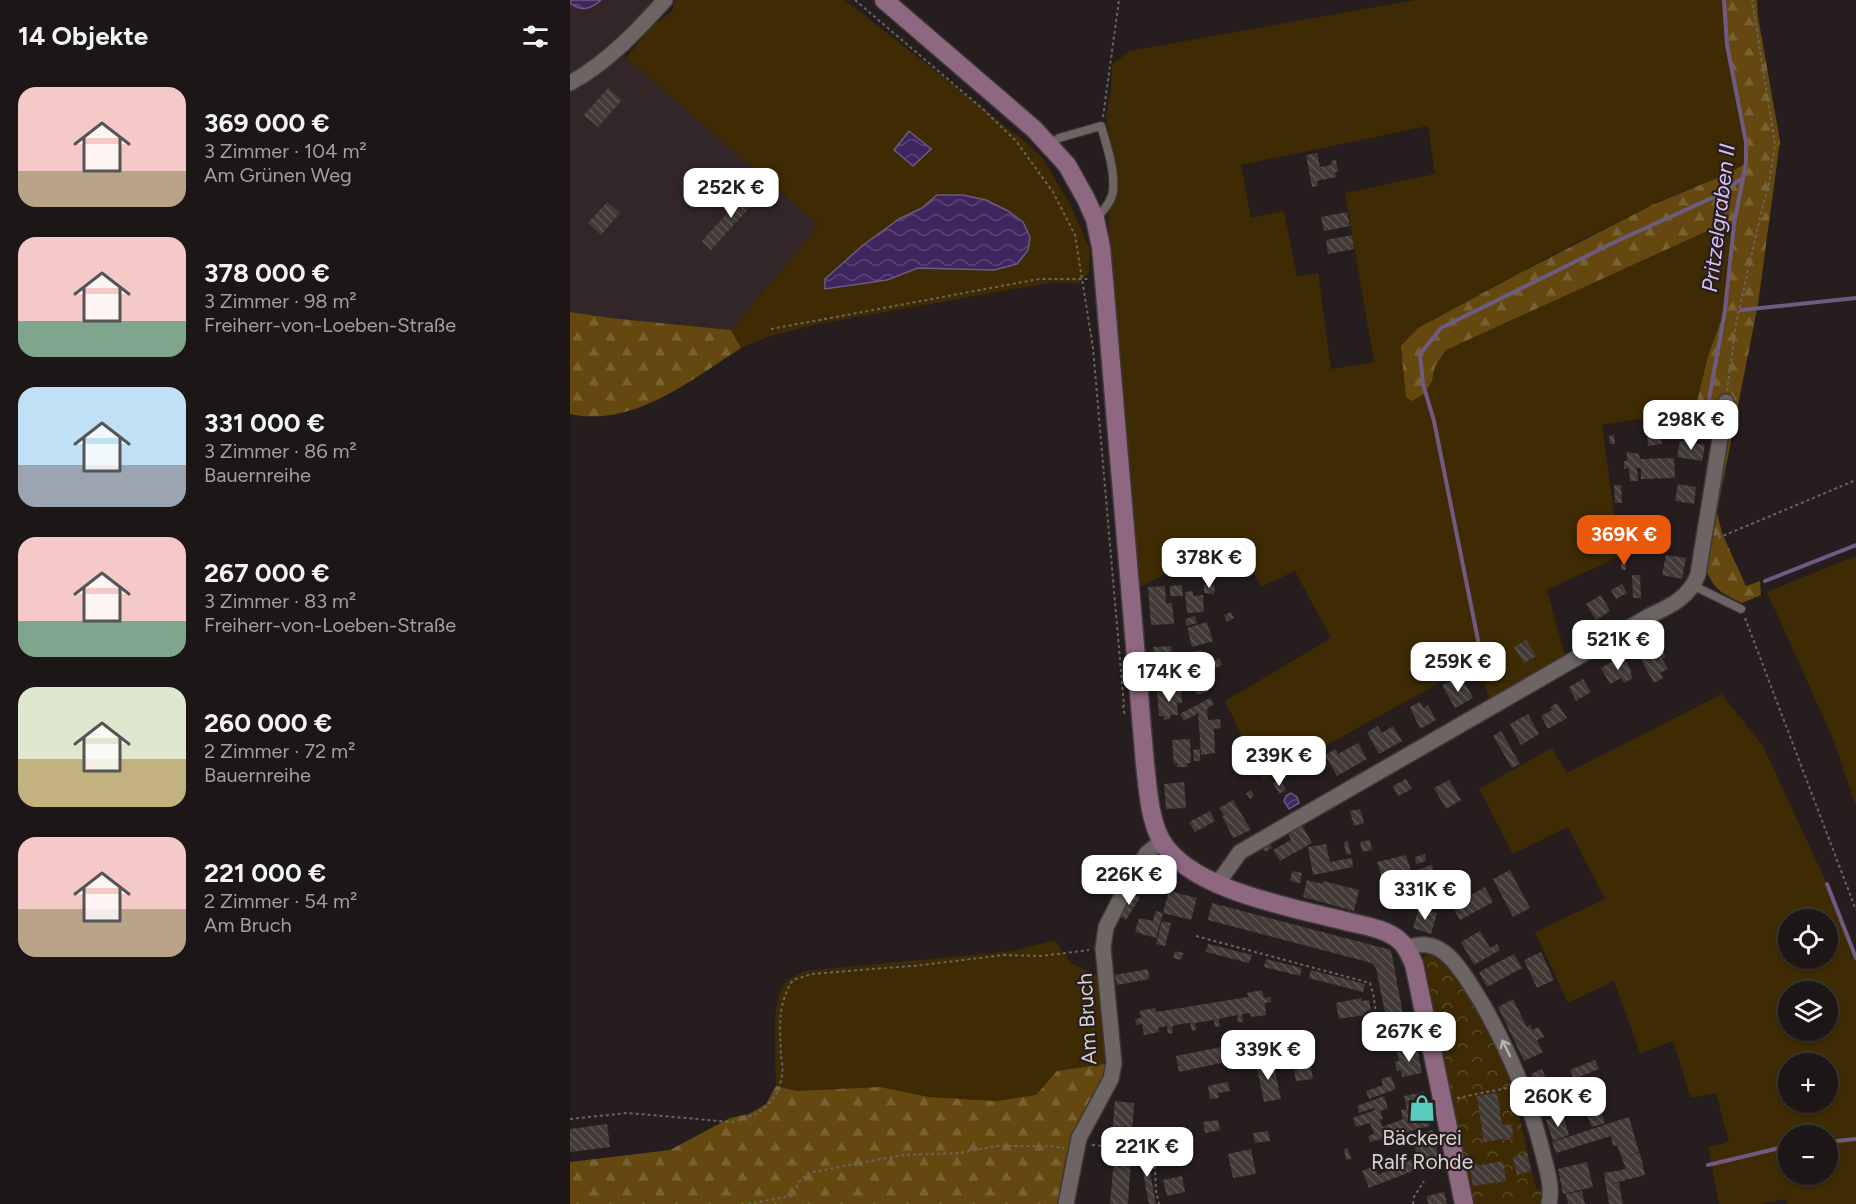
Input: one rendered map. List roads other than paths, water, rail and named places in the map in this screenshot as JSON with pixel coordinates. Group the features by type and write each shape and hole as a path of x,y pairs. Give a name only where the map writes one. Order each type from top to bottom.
{"main road":[{"path":"884,0 1050,144 1067,165 1095,219 1101,248 1149,795 1152,816 1162,841 1184,865 1218,883 1254,897 1380,930 1400,940 1414,964 1464,1204"}],"street":[{"path":"570,83 620,47 665,0"},
{"path":"1218,883 1240,852 1652,615 1675,604 1694,586 1698,574 1726,402"},
{"name":"Am Bruch","path":"1066,1204 1077,1147 1111,1079 1114,1063 1104,948 1106,927 1131,878 1147,854 1162,841"},
{"path":"1406,948 1420,943 1428,944 1445,954 1471,984 1497,1030 1522,1084 1533,1116 1551,1190 1549,1204"}],"lane":[{"path":"1050,144 1059,138 1101,126 1110,164 1113,192 1105,209 1095,219"},
{"path":"1694,586 1741,609"}],"water":[{"path":"570,0 601,0 594,6 582,8 574,6"},
{"path":"909,131 931,149 913,166 894,150"},
{"path":"937,195 963,195 986,200 1008,211 1023,222 1030,237 1028,250 1017,264 994,270 918,268 887,280 825,289 825,279 862,246 899,219 922,208"},
{"path":"1291,793 1297,797 1299,803 1289,809 1284,801"}],"waterway":[{"name":"Pritzelgraben II","path":"1708,405 1725,310 1734,224 1746,163 1746,142 1727,45 1724,0"},
{"path":"1483,665 1434,421 1423,384 1420,354 1441,328 1617,241 1714,197 1743,178"},
{"path":"1741,310 1856,298"},
{"path":"1765,581 1856,545"},
{"path":"1827,884 1856,958"},
{"path":"1838,1141 1856,1139"},
{"path":"1708,1165 1778,1148"}],"place":[{"name":"Bäckerei Ralf Rohde","path":"1422,1108"}]}
